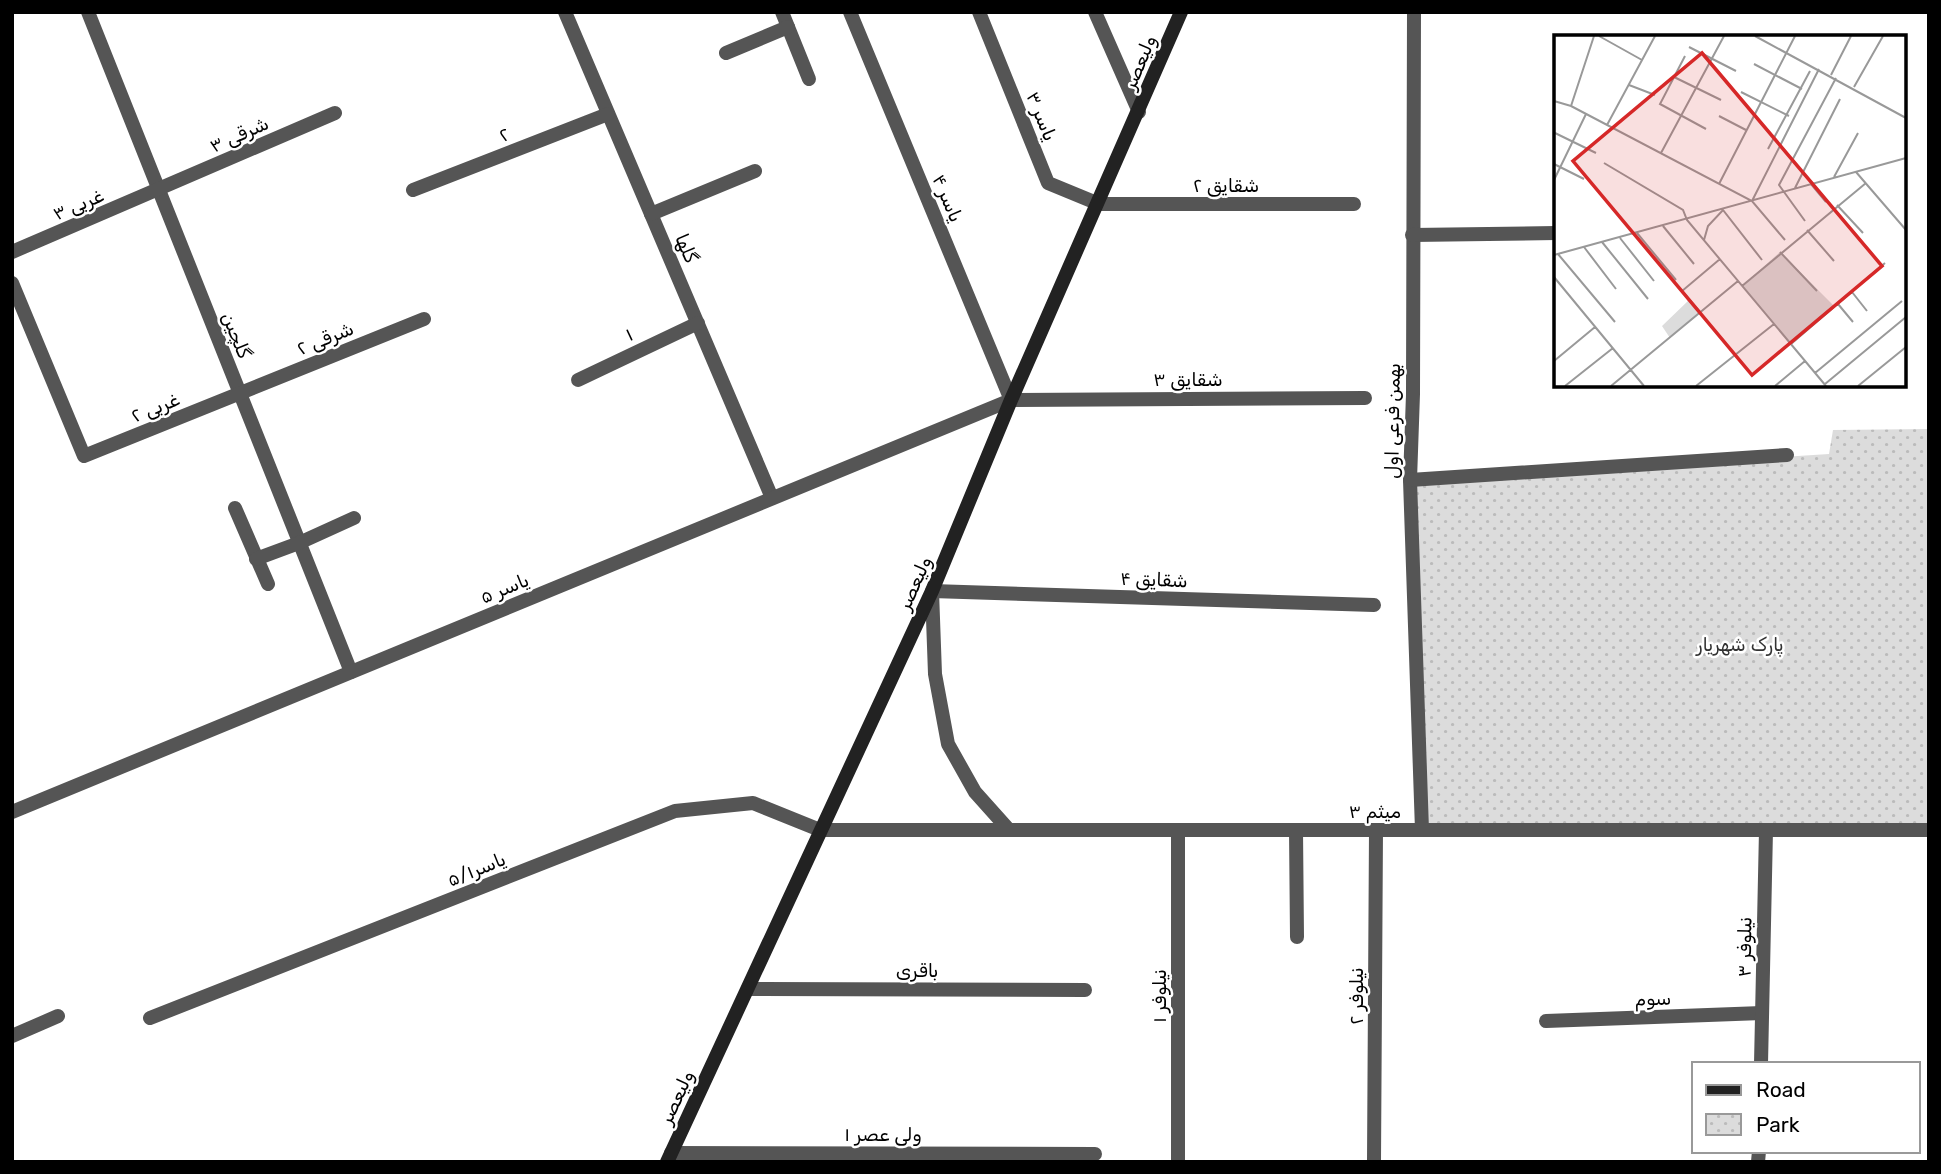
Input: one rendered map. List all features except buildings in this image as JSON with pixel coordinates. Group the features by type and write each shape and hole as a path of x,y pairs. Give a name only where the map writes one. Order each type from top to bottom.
{"main road":[{"name":"ولیعصر","path":"669,1157 932,591 1011,400 1181,12"}],"street":[{"name":"گلچین","path":"88,12 351,672"},
{"path":"782,12 809,79"},
{"name":"یاسر ۴","path":"850,12 1011,400"},
{"name":"یاسر ۳","path":"979,12 1048,183 1099,204"},
{"path":"1095,12 1139,112"},
{"name":"بهمن فرعی اول","path":"1414,12 1413,394 1410,480 1422,830"},
{"name":"گلها","path":"570,14 608,114 772,498"},
{"path":"726,53 788,27"},
{"name":"۳ شرقی","path":"159,191 335,113"},
{"name":"۲","path":"413,190 608,114"},
{"path":"651,214 755,171"},
{"name":"۳ غربی","path":"12,253 159,191"},
{"name":"شقایق ۲","path":"1099,204 1354,204"},
{"path":"1412,235 1554,233"},
{"name":"۲ غربی","path":"12,283 84,456 240,394"},
{"name":"۲ شرقی","path":"240,394 424,319"},
{"name":"۱","path":"578,380 698,323"},
{"name":"شقایق ۳","path":"1011,400 1365,398"},
{"name":"یاسر ۵","path":"12,812 1011,400"},
{"path":"1410,480 1787,455"},
{"path":"235,508 268,584"},
{"path":"256,559 354,518"},
{"path":"932,591 935,674 948,744 975,792 1009,830"},
{"name":"شقایق ۴","path":"932,591 1374,606"},
{"name":"یاسر۵/۱","path":"150,1018 675,811 753,803 820,830"},
{"name":"میثم ۳","path":"820,830 1929,830"},
{"name":"نیلوفر ۱","path":"1178,830 1178,1162"},
{"path":"1296,830 1297,937"},
{"name":"نیلوفر ۲","path":"1374,1162 1376,830"},
{"name":"نیلوفر ۳","path":"1761,1062 1766,830"},
{"name":"باقری","path":"748,989 1085,990"},
{"name":"سوم","path":"1546,1021 1762,1013"},
{"path":"12,1036 58,1016"},
{"name":"ولی عصر ۱","path":"669,1157 1095,1154"}],"green space":[{"name":"پارک شهریار","path":"1929,429 1929,830 1422,830 1410,480 1829,454 1833,430"}]}
